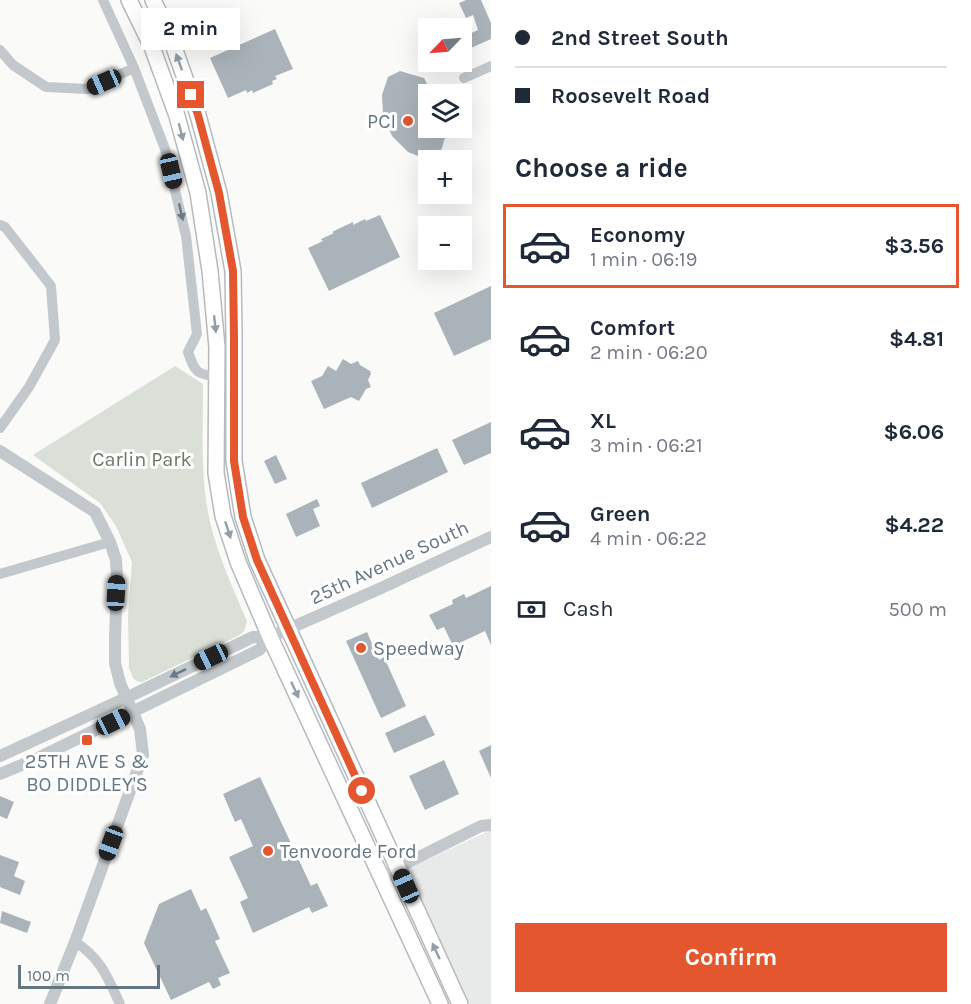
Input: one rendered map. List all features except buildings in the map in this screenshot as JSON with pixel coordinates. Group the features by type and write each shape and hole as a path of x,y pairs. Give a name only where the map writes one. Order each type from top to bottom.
{"main road":[{"path":"129,0 152,47 177,116 198,193 211,282 217,347 216,473 223,516 238,562 270,637 440,1004"},
{"path":"153,0 170,36 198,115 219,193 233,271 234,461 243,517 257,560 460,1004"}],"street":[{"path":"103,0 134,68 165,149 186,236 197,333 188,352 193,368 203,375 217,377"},
{"path":"0,50 13,65 46,87 88,89 134,68"},
{"path":"464,78 491,66"},
{"path":"0,225 5,227 51,286 55,340 29,387 2,420"},
{"path":"0,451 95,512 116,560 115,663 120,683 141,729 143,755 50,1004"},
{"name":"25th Avenue South","path":"0,756 253,637 270,637 491,537"},
{"path":"0,574 110,542"},
{"name":"25th Avenue South","path":"0,774 36,759 259,650 270,637"},
{"path":"381,876 481,826 491,825"},
{"path":"75,942 92,954 102,967 120,1004"}],"shaded area":[{"path":"491,830 491,1004 470,1004 408,869"}],"green space":[{"name":"Carlin Park","path":"175,366 203,384 203,453 210,522 226,572 247,621 244,631 238,636 142,682 133,678 129,668 128,616 132,562 116,526 100,503 33,455"}],"place":[{"name":"PCI","path":"408,121"},
{"name":"Speedway","path":"361,648"},
{"name":"25TH AVE S & BO DIDDLEY'S","path":"87,740"},
{"name":"Tenvoorde Ford","path":"268,851"}],"route":[{"path":"191,95 219,193 233,271 234,461 243,517 257,560 362,791"}]}
